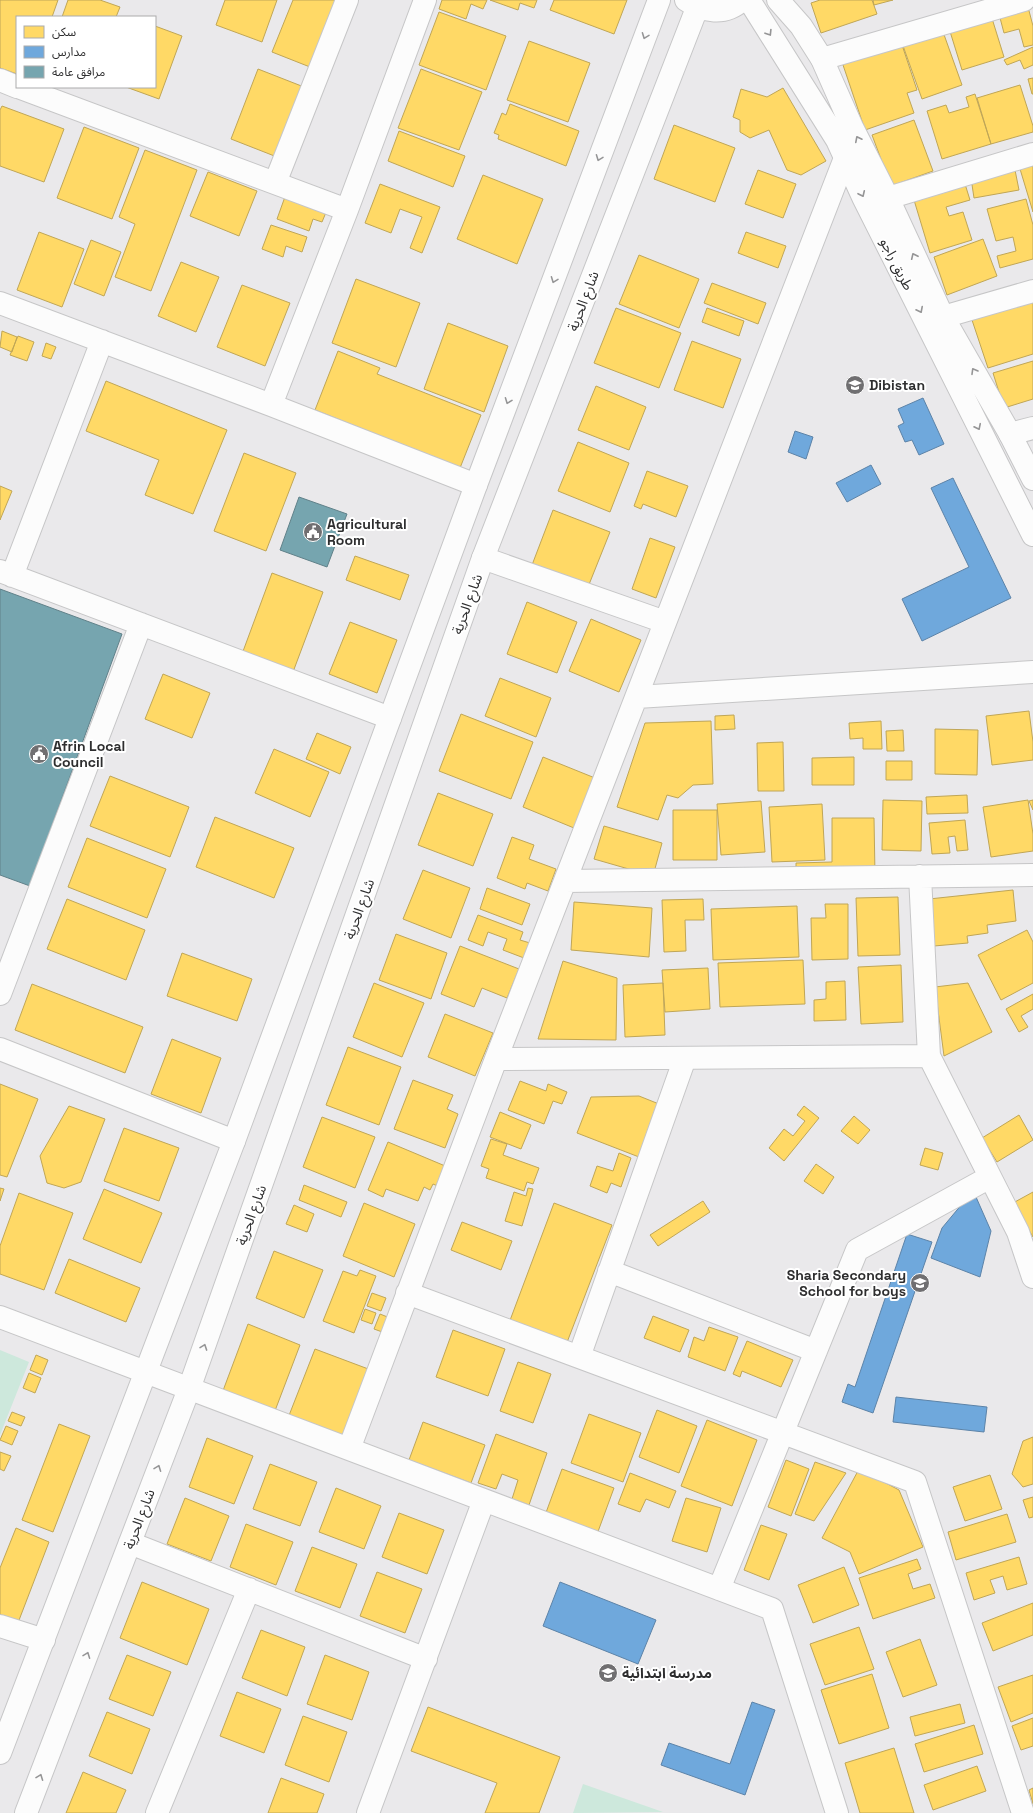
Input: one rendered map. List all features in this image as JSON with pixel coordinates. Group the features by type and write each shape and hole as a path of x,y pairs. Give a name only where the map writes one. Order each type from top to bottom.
{"street":[{"path":"275,183 348,0"},
{"path":"271,405 347,210 425,0"},
{"path":"0,1753 44,1640 144,1372 234,1142 476,485 658,0"},
{"path":"691,4 718,11 728,9 742,0"},
{"name":"طريق راجو","path":"749,0 837,140 877,224 1033,535"},
{"name":"طريق راجو","path":"778,0 801,26 822,59 852,127 888,198 943,317 1010,434 1033,479"},
{"path":"822,59 1024,0"},
{"name":"شارع الحرية","path":"26,1813 189,1389 483,558 558,364 691,4"},
{"path":"0,80 16,87"},
{"path":"20,88 347,210"},
{"path":"888,198 1033,154"},
{"path":"348,1449 496,1059 846,158"},
{"path":"943,317 1033,291"},
{"path":"0,303 271,405 476,485"},
{"path":"102,342 6,573 390,718"},
{"path":"526,352 558,364"},
{"path":"1010,434 1033,428"},
{"path":"483,558 665,622"},
{"path":"0,994 141,624"},
{"path":"424,628 455,638"},
{"path":"637,697 1033,672"},
{"path":"565,881 1033,875"},
{"path":"920,876 929,1056 1018,1232 1033,1277"},
{"path":"0,1049 234,1142"},
{"path":"496,1059 929,1056"},
{"path":"579,1357 685,1058"},
{"path":"719,1589 857,1250 990,1176"},
{"path":"609,1271 816,1351"},
{"path":"408,1293 915,1482 1023,1813"},
{"path":"0,1318 772,1609 838,1813"},
{"path":"368,1813 484,1500"},
{"path":"130,1543 426,1659"},
{"path":"157,1813 249,1589"},
{"path":"0,1626 44,1640"}],"green space":[{"path":"0,1350 29,1362 0,1435"},
{"path":"583,1784 663,1812 573,1813"}],"building: سكن":[{"path":"0,0 58,0 52,16 16,16 16,74 0,68"},
{"path":"68,0 100,0 120,7 116,16 62,16"},
{"path":"225,0 277,0 262,42 216,25"},
{"path":"293,0 336,0 310,67 272,52"},
{"path":"442,0 487,0 483,9 471,4 466,19 439,9"},
{"path":"490,0 537,0 534,8 520,3 518,10"},
{"path":"554,0 627,0 614,34 550,10"},
{"path":"820,0 872,0 877,14 821,33 811,3"},
{"path":"873,0 893,0 874,5"},
{"path":"1028,7 1033,26 1033,45 1024,47 1019,29 1004,33 999,14"},
{"path":"439,12 506,36 486,90 419,65"},
{"path":"990,12 1004,57 962,70 948,25"},
{"path":"156,26 182,36 159,99 129,88 156,88"},
{"path":"942,29 962,85 922,99 902,43"},
{"path":"529,41 590,63 568,122 507,100"},
{"path":"901,42 917,90 907,93 914,113 865,130 842,62"},
{"path":"1033,47 1033,65 1024,69 1020,60 1007,65 1004,60"},
{"path":"258,69 304,87 277,157 231,139"},
{"path":"421,69 482,92 459,150 398,128"},
{"path":"1033,78 1033,94 1032,94 1028,79"},
{"path":"1020,85 1033,126 1033,132 991,144 977,98"},
{"path":"783,88 826,161 801,175 787,170 769,130 750,138 740,132 740,120 733,117 741,89 767,97"},
{"path":"975,94 991,144 942,159 927,111 946,105 949,113 969,107 966,97"},
{"path":"510,104 579,131 566,166 498,139 499,135 494,133 502,113 506,115"},
{"path":"2,106 64,129 44,182 0,166 0,110"},
{"path":"914,120 933,171 891,186 872,135"},
{"path":"674,125 735,148 715,202 654,179"},
{"path":"84,127 139,148 112,219 57,198"},
{"path":"399,131 465,156 453,187 388,161"},
{"path":"145,150 197,170 151,291 115,277 135,224 119,217"},
{"path":"1033,155 1033,212 1017,159"},
{"path":"758,170 796,184 783,218 745,204"},
{"path":"1015,170 1019,190 974,198 971,178"},
{"path":"208,172 257,191 239,236 190,216"},
{"path":"483,175 543,199 517,264 457,239"},
{"path":"380,184 440,207 422,253 410,248 422,217 400,209 391,233 365,223"},
{"path":"965,184 970,200 946,207 949,216 963,212 972,240 930,253 914,200"},
{"path":"286,194 327,210 322,222 313,219 309,231 277,219"},
{"path":"1026,199 1033,225 1033,259 1000,268 997,256 1016,251 1013,237 996,241 987,209"},
{"path":"271,225 307,237 302,252 286,246 283,257 262,249"},
{"path":"39,232 84,249 62,307 17,290"},
{"path":"746,232 786,246 778,268 738,253"},
{"path":"983,239 997,276 947,295 934,257"},
{"path":"91,240 121,252 104,296 74,284"},
{"path":"639,255 699,279 679,328 619,304"},
{"path":"181,262 219,277 196,332 158,316"},
{"path":"356,279 420,303 396,367 332,343"},
{"path":"712,283 766,303 758,324 704,303"},
{"path":"242,285 290,303 265,366 217,347"},
{"path":"1033,300 1033,354 988,368 972,320"},
{"path":"616,308 681,333 659,388 594,363"},
{"path":"707,308 744,321 739,336 702,322"},
{"path":"448,323 508,346 484,412 424,389"},
{"path":"2,331 17,337 12,352 0,347"},
{"path":"18,336 34,342 27,361 10,355"},
{"path":"692,341 741,359 723,408 674,390"},
{"path":"46,343 56,347 51,359 42,356"},
{"path":"338,351 380,368 377,374 481,415 460,468 315,410"},
{"path":"1033,361 1033,399 1004,408 993,373"},
{"path":"106,381 227,430 193,514 145,495 159,460 86,431"},
{"path":"596,386 646,407 629,450 578,430"},
{"path":"578,442 629,463 610,512 558,491"},
{"path":"244,453 296,473 266,551 214,531"},
{"path":"647,471 688,486 676,517 643,504 641,509 634,506"},
{"path":"0,486 12,491 0,520"},
{"path":"553,510 610,532 588,587 532,565"},
{"path":"650,538 675,547 656,598 632,589"},
{"path":"355,556 409,575 400,600 346,580"},
{"path":"272,573 323,592 293,672 242,654"},
{"path":"527,602 577,622 557,673 507,654"},
{"path":"0,610 41,626 38,632 70,644 35,737 0,724 0,709 20,657 0,649"},
{"path":"591,619 641,640 619,692 569,671"},
{"path":"350,622 397,640 377,693 329,674"},
{"path":"163,674 210,693 192,738 145,719"},
{"path":"500,678 551,698 536,737 485,716"},
{"path":"1029,711 1033,742 1033,760 992,765 986,716"},
{"path":"461,714 533,742 511,799 439,771"},
{"path":"734,715 735,729 715,730 715,716"},
{"path":"711,721 713,784 693,785 678,798 667,795 658,820 617,807 645,723"},
{"path":"881,721 882,749 863,749 863,738 850,739 849,723"},
{"path":"935,729 978,730 977,775 935,774"},
{"path":"903,730 904,751 887,751 886,731"},
{"path":"0,732 54,753 18,845 1,838 0,840"},
{"path":"317,733 351,747 340,774 306,759"},
{"path":"783,742 784,791 758,791 757,743"},
{"path":"274,749 329,772 310,817 255,793"},
{"path":"543,757 595,778 574,828 523,807"},
{"path":"854,757 854,785 812,785 812,758"},
{"path":"886,761 912,761 912,780 886,780"},
{"path":"110,776 189,807 170,857 90,826"},
{"path":"438,793 493,814 473,866 418,845"},
{"path":"967,795 968,813 927,814 926,797"},
{"path":"883,800 922,801 921,851 882,850"},
{"path":"1028,800 1033,834 1033,851 991,857 983,807"},
{"path":"1033,800 1033,810 1029,801"},
{"path":"761,801 765,852 721,855 717,804"},
{"path":"822,804 825,860 772,862 769,807"},
{"path":"673,810 717,810 717,860 673,860"},
{"path":"215,817 294,848 274,898 196,867"},
{"path":"832,818 874,818 875,875 796,876 796,863 832,862"},
{"path":"965,820 968,850 957,851 955,836 948,837 950,853 932,854 929,823"},
{"path":"604,826 662,843 653,876 594,859"},
{"path":"512,837 534,845 529,859 556,869 548,891 527,883 525,889 497,878"},
{"path":"87,838 166,869 147,918 68,887"},
{"path":"423,870 470,888 451,938 403,919"},
{"path":"487,888 530,904 522,925 480,909"},
{"path":"1013,890 1016,921 987,925 988,933 967,936 968,943 934,946 929,899"},
{"path":"898,897 900,955 858,956 856,898"},
{"path":"67,899 145,930 126,980 47,949"},
{"path":"703,899 704,920 685,920 686,951 664,952 662,900"},
{"path":"574,902 652,908 649,957 571,950"},
{"path":"825,904 848,904 848,959 812,960 811,918 826,918"},
{"path":"797,906 799,957 713,960 711,909"},
{"path":"478,915 523,932 520,940 530,943 524,958 503,950 507,939 488,932 483,946 468,940"},
{"path":"1027,930 1033,942 1033,983 1001,1000 978,955"},
{"path":"396,934 447,953 431,999 379,980"},
{"path":"460,946 519,969 507,998 482,988 474,1007 441,994"},
{"path":"182,953 252,979 237,1021 167,996"},
{"path":"803,960 805,1004 720,1007 718,963"},
{"path":"563,961 617,978 616,1040 538,1039"},
{"path":"901,965 903,1022 861,1024 858,967"},
{"path":"708,968 710,1009 665,1012 662,970"},
{"path":"845,981 846,1020 814,1021 814,1000 826,999 826,982"},
{"path":"374,983 424,1003 402,1057 353,1037"},
{"path":"663,983 665,1035 625,1037 623,985"},
{"path":"968,983 992,1032 944,1056 935,987"},
{"path":"32,984 143,1027 125,1073 15,1030"},
{"path":"1033,994 1033,1009 1021,1016 1028,1027 1019,1032 1006,1009"},
{"path":"445,1014 493,1033 475,1076 428,1057"},
{"path":"172,1039 221,1058 201,1113 151,1094"},
{"path":"348,1047 401,1067 379,1125 326,1105"},
{"path":"413,1080 453,1095 447,1109 458,1114 445,1148 394,1129"},
{"path":"520,1081 546,1091 548,1084 567,1092 562,1104 553,1101 544,1124 508,1110"},
{"path":"0,1084 38,1099 7,1177 0,1175"},
{"path":"639,1096 659,1104 639,1157 577,1133 591,1097"},
{"path":"69,1106 105,1119 81,1182 64,1188 47,1183 40,1156"},
{"path":"804,1106 819,1118 784,1161 769,1148 784,1129 793,1136 805,1121 797,1115"},
{"path":"500,1112 531,1125 521,1149 490,1137"},
{"path":"1019,1115 1033,1140 997,1162 982,1138"},
{"path":"854,1116 870,1130 858,1144 841,1131"},
{"path":"322,1117 375,1137 355,1188 303,1167"},
{"path":"124,1128 179,1148 159,1201 104,1181"},
{"path":"491,1139 507,1144 503,1155 539,1168 533,1184 527,1182 524,1191 486,1178 489,1169 481,1166"},
{"path":"388,1142 450,1168 442,1188 433,1184 430,1190 424,1187 418,1201 386,1189 383,1197 368,1190"},
{"path":"925,1148 943,1153 938,1170 920,1165"},
{"path":"619,1153 631,1158 621,1187 611,1183 607,1193 590,1186 597,1166 613,1171"},
{"path":"816,1164 834,1177 823,1194 804,1181"},
{"path":"304,1185 347,1202 341,1217 299,1200"},
{"path":"0,1188 4,1189 0,1201"},
{"path":"528,1188 533,1189 522,1226 505,1221 514,1192 526,1196"},
{"path":"104,1189 162,1213 141,1263 83,1239"},
{"path":"1033,1192 1033,1237 1013,1203"},
{"path":"19,1193 73,1213 44,1290 0,1274 0,1246"},
{"path":"703,1201 710,1212 658,1246 650,1235"},
{"path":"364,1203 415,1224 394,1277 343,1256"},
{"path":"554,1203 612,1225 566,1345 509,1323"},
{"path":"294,1205 314,1214 307,1232 286,1224"},
{"path":"462,1222 512,1241 501,1270 451,1250"},
{"path":"274,1251 323,1270 304,1318 256,1298"},
{"path":"69,1259 140,1288 126,1322 55,1293"},
{"path":"360,1270 376,1276 354,1333 323,1321 343,1271 357,1276"},
{"path":"372,1293 386,1298 381,1311 367,1306"},
{"path":"365,1309 376,1313 372,1324 361,1320"},
{"path":"380,1314 390,1318 385,1333 374,1329"},
{"path":"653,1316 689,1330 680,1352 644,1338"},
{"path":"248,1324 300,1345 273,1416 221,1396"},
{"path":"709,1327 738,1337 725,1371 688,1357 694,1337 704,1341"},
{"path":"453,1330 505,1349 488,1396 436,1377"},
{"path":"747,1341 793,1360 781,1387 742,1371 740,1377 733,1374"},
{"path":"315,1349 371,1370 344,1440 288,1418"},
{"path":"36,1355 48,1360 42,1375 30,1370"},
{"path":"518,1362 551,1374 533,1423 500,1411"},
{"path":"29,1373 41,1378 35,1393 23,1388"},
{"path":"657,1410 697,1426 679,1473 639,1457"},
{"path":"12,1412 25,1417 21,1426 8,1421"},
{"path":"589,1414 641,1433 623,1482 571,1463"},
{"path":"707,1420 757,1440 732,1506 681,1486"},
{"path":"423,1422 485,1445 471,1483 409,1460"},
{"path":"59,1424 90,1436 53,1532 22,1520"},
{"path":"6,1426 18,1431 12,1445 0,1440"},
{"path":"496,1434 547,1453 529,1505 512,1499 518,1480 502,1474 496,1489 478,1483"},
{"path":"1033,1437 1033,1484 1023,1487 1012,1474 1023,1441"},
{"path":"207,1438 253,1456 234,1504 189,1487"},
{"path":"0,1452 11,1456 4,1471 0,1469"},
{"path":"786,1460 809,1469 791,1516 768,1507"},
{"path":"815,1462 846,1473 814,1521 795,1514"},
{"path":"270,1464 317,1482 300,1526 253,1509"},
{"path":"562,1469 614,1488 596,1537 544,1518"},
{"path":"859,1469 899,1490 923,1547 859,1574 850,1552 822,1538"},
{"path":"630,1473 676,1491 669,1508 646,1499 640,1512 618,1504"},
{"path":"990,1475 1002,1509 965,1521 953,1487"},
{"path":"336,1488 381,1506 364,1549 319,1532"},
{"path":"1033,1497 1033,1517 1029,1518 1023,1500"},
{"path":"185,1498 229,1516 211,1561 167,1544"},
{"path":"686,1498 721,1508 707,1552 672,1541"},
{"path":"399,1513 444,1530 427,1574 382,1557"},
{"path":"1007,1514 1016,1542 956,1560 948,1532"},
{"path":"246,1524 293,1542 276,1585 230,1567"},
{"path":"761,1525 787,1534 769,1580 744,1570"},
{"path":"16,1528 49,1542 16,1628 0,1622 0,1568"},
{"path":"312,1547 357,1564 340,1608 295,1591"},
{"path":"1019,1557 1027,1584 1007,1590 1003,1576 990,1580 995,1593 974,1600 966,1573"},
{"path":"917,1559 921,1569 908,1574 913,1589 930,1584 935,1598 873,1619 859,1578"},
{"path":"844,1567 859,1605 813,1623 798,1585"},
{"path":"377,1572 422,1589 405,1633 360,1616"},
{"path":"142,1582 209,1609 187,1665 120,1638"},
{"path":"1033,1603 1033,1635 993,1651 982,1623"},
{"path":"859,1627 874,1669 825,1685 810,1644"},
{"path":"261,1630 305,1647 287,1696 242,1678"},
{"path":"920,1639 937,1685 903,1697 886,1652"},
{"path":"127,1655 171,1672 153,1716 109,1699"},
{"path":"325,1655 369,1672 352,1720 307,1704"},
{"path":"872,1674 889,1728 839,1744 821,1690"},
{"path":"1033,1675 1033,1713 1011,1722 998,1687"},
{"path":"237,1692 281,1709 264,1753 220,1736"},
{"path":"960,1704 965,1723 915,1736 910,1717"},
{"path":"428,1707 560,1757 539,1813 485,1813 497,1783 411,1751"},
{"path":"107,1712 150,1729 132,1774 89,1756"},
{"path":"303,1716 347,1732 329,1782 285,1765"},
{"path":"1033,1718 1033,1746 1021,1750 1012,1726"},
{"path":"974,1725 983,1754 924,1772 915,1744"},
{"path":"894,1748 914,1813 860,1813 845,1763"},
{"path":"977,1766 986,1791 933,1810 924,1785"},
{"path":"83,1772 126,1790 116,1813 66,1813"},
{"path":"281,1778 324,1794 317,1813 268,1813"},
{"path":"1033,1788 1033,1804 1029,1790"}],"building: مدارس":[{"path":"923,398 944,444 919,455 912,440 905,442 898,426 904,423 898,409"},
{"path":"795,431 813,437 806,459 788,452"},
{"path":"871,465 881,484 847,502 836,483"},
{"path":"953,478 1011,598 922,641 902,599 969,567 931,488"},
{"path":"976,1197 991,1231 980,1277 931,1258 942,1228 962,1204"},
{"path":"907,1234 932,1242 873,1413 842,1402 848,1384 855,1387"},
{"path":"896,1397 987,1407 984,1432 893,1422"},
{"path":"560,1582 656,1620 638,1664 543,1626"},
{"path":"752,1702 775,1710 745,1795 661,1765 669,1743 730,1764"}],"building: مرافق عامة":[{"name":"Agricultural Room","path":"299,497 347,514 327,567 280,550"},
{"name":"Afrin Local Council","path":"0,589 122,634 30,886 0,875"}],"place":[{"name":"Dibistan","path":"855,385"},
{"name":"Agricultural Room","path":"313,532"},
{"name":"Afrin Local Council","path":"39,754"},
{"name":"Sharia Secondary School for boys","path":"920,1283"},
{"name":"مدرسة ابتدائية","path":"608,1673"}]}
